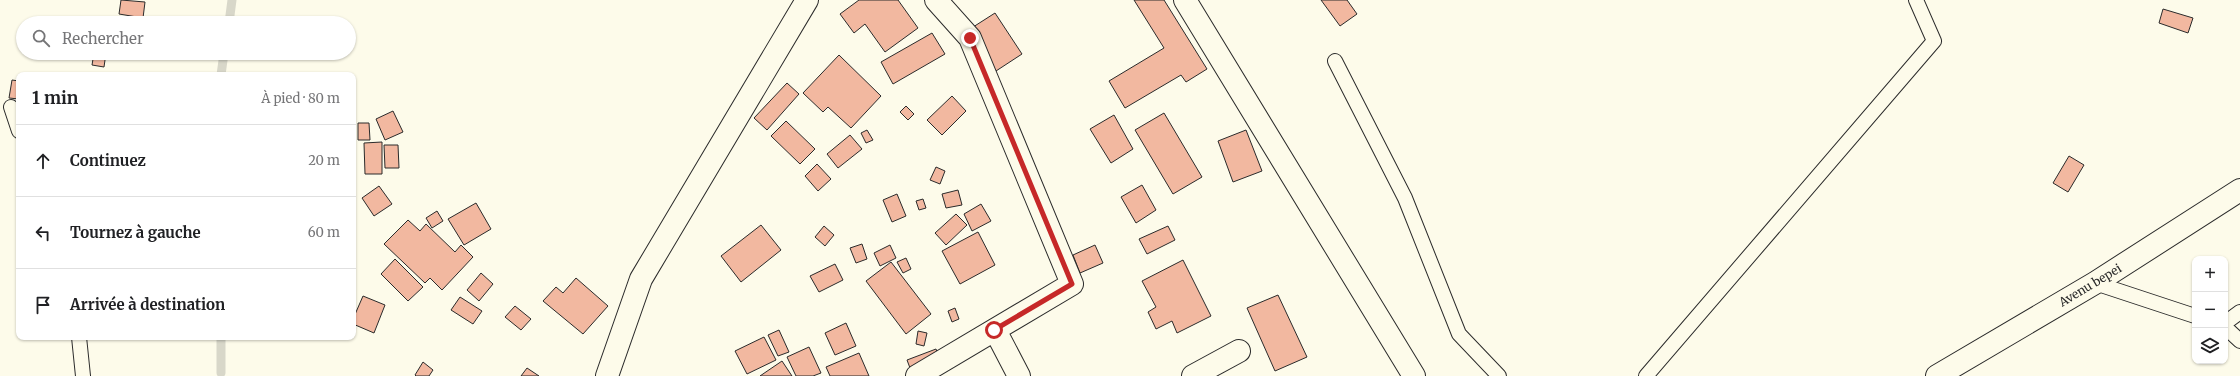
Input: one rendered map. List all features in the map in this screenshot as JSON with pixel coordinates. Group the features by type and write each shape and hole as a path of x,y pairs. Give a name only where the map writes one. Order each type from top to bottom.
{"street":[{"path":"607,376 641,279 807,0"},
{"path":"917,376 1072,284 970,38 936,0"},
{"path":"1185,0 1414,376"},
{"name":"Avenu bepei","path":"1936,376 2095,283 2240,190"},
{"path":"994,330 1019,376"},
{"path":"1193,376 1239,351"}],"lane":[{"path":"1646,376 1934,41 1916,0"},
{"path":"1335,61 1405,198 1459,334 1499,376"},
{"path":"11,107 16,122"},
{"path":"2095,283 2192,315"},
{"path":"2228,321 2240,312"},
{"path":"2226,328 2240,341"},
{"path":"79,340 83,376"}],"building":[{"path":"121,0 145,2 143,16 119,14"},
{"path":"859,0 898,0 918,28 885,52 865,24 854,33 840,14"},
{"path":"1134,0 1164,0 1207,69 1186,82 1181,75 1125,108 1109,81 1164,48"},
{"path":"1321,0 1347,0 1357,14 1340,26"},
{"path":"2163,9 2193,18 2188,33 2159,23"},
{"path":"995,13 1022,54 996,71 970,29"},
{"path":"932,33 945,54 893,84 881,62"},
{"path":"839,55 881,96 851,128 828,107 823,112 803,93"},
{"path":"93,60 105,60 104,67 92,65"},
{"path":"12,80 16,81 16,99 9,98"},
{"path":"787,83 799,94 767,130 754,118"},
{"path":"952,96 966,111 942,135 927,120"},
{"path":"906,106 914,114 908,120 900,112"},
{"path":"393,111 403,132 385,140 376,119"},
{"path":"1164,113 1202,177 1173,194 1135,130"},
{"path":"1114,115 1133,149 1111,163 1090,129"},
{"path":"786,121 815,149 800,164 771,136"},
{"path":"358,123 369,123 370,140 358,140"},
{"path":"867,130 873,140 866,143 861,133"},
{"path":"1246,130 1262,171 1233,182 1218,141"},
{"path":"850,135 862,149 838,168 827,154"},
{"path":"382,142 382,174 365,174 364,143"},
{"path":"384,145 398,145 399,168 385,168"},
{"path":"2069,156 2084,165 2068,192 2053,183"},
{"path":"817,164 831,179 818,191 805,176"},
{"path":"936,167 945,171 940,184 930,180"},
{"path":"1142,185 1156,210 1136,223 1121,197"},
{"path":"379,186 392,204 374,216 362,198"},
{"path":"958,190 962,205 946,208 942,194"},
{"path":"897,194 906,216 892,222 883,200"},
{"path":"923,199 926,208 919,210 916,201"},
{"path":"476,203 491,229 464,245 448,219"},
{"path":"981,204 991,221 972,231 964,214"},
{"path":"437,211 443,221 432,228 426,218"},
{"path":"956,214 967,225 946,245 935,233"},
{"path":"408,220 420,231 426,224 455,252 461,245 473,257 442,290 430,278 425,283 384,244"},
{"path":"761,225 781,250 741,282 721,256"},
{"path":"824,226 834,235 825,246 815,237"},
{"path":"1168,226 1175,240 1147,254 1139,239"},
{"path":"978,232 995,265 960,284 942,251"},
{"path":"862,244 867,259 856,263 850,248"},
{"path":"890,245 896,258 880,266 874,253"},
{"path":"1095,245 1103,263 1080,273 1073,255"},
{"path":"906,258 911,269 903,273 897,262"},
{"path":"395,259 423,287 408,301 381,274"},
{"path":"1183,260 1211,316 1177,333 1172,321 1156,329 1148,312 1156,307 1142,281"},
{"path":"891,262 931,314 906,334 866,281"},
{"path":"835,264 843,280 819,292 810,276"},
{"path":"481,273 493,284 479,301 467,290"},
{"path":"576,278 608,306 583,334 543,301 556,287 563,293"},
{"path":"1278,295 1307,357 1275,371 1247,308"},
{"path":"363,296 385,305 374,333 356,325 356,312"},
{"path":"460,297 482,311 473,324 451,310"},
{"path":"515,306 531,319 521,330 505,317"},
{"path":"955,308 959,319 952,322 948,311"},
{"path":"846,323 856,346 835,355 825,333"},
{"path":"779,330 789,352 778,356 768,335"},
{"path":"918,331 927,333 924,346 916,344"},
{"path":"764,337 776,360 747,374 735,351"},
{"path":"809,347 821,373 813,376 796,376 787,357"},
{"path":"936,349 943,369 913,376 907,360"},
{"path":"859,353 869,376 830,376 826,367"},
{"path":"782,361 792,376 760,376"},
{"path":"423,362 433,370 429,376 416,376 415,375"},
{"path":"527,368 539,376 521,376"}],"waterway":[{"path":"230,16 232,0"},
{"path":"221,72 223,60"},
{"path":"221,340 221,373"}],"route":[{"path":"970,38 1072,284 994,330"}]}
